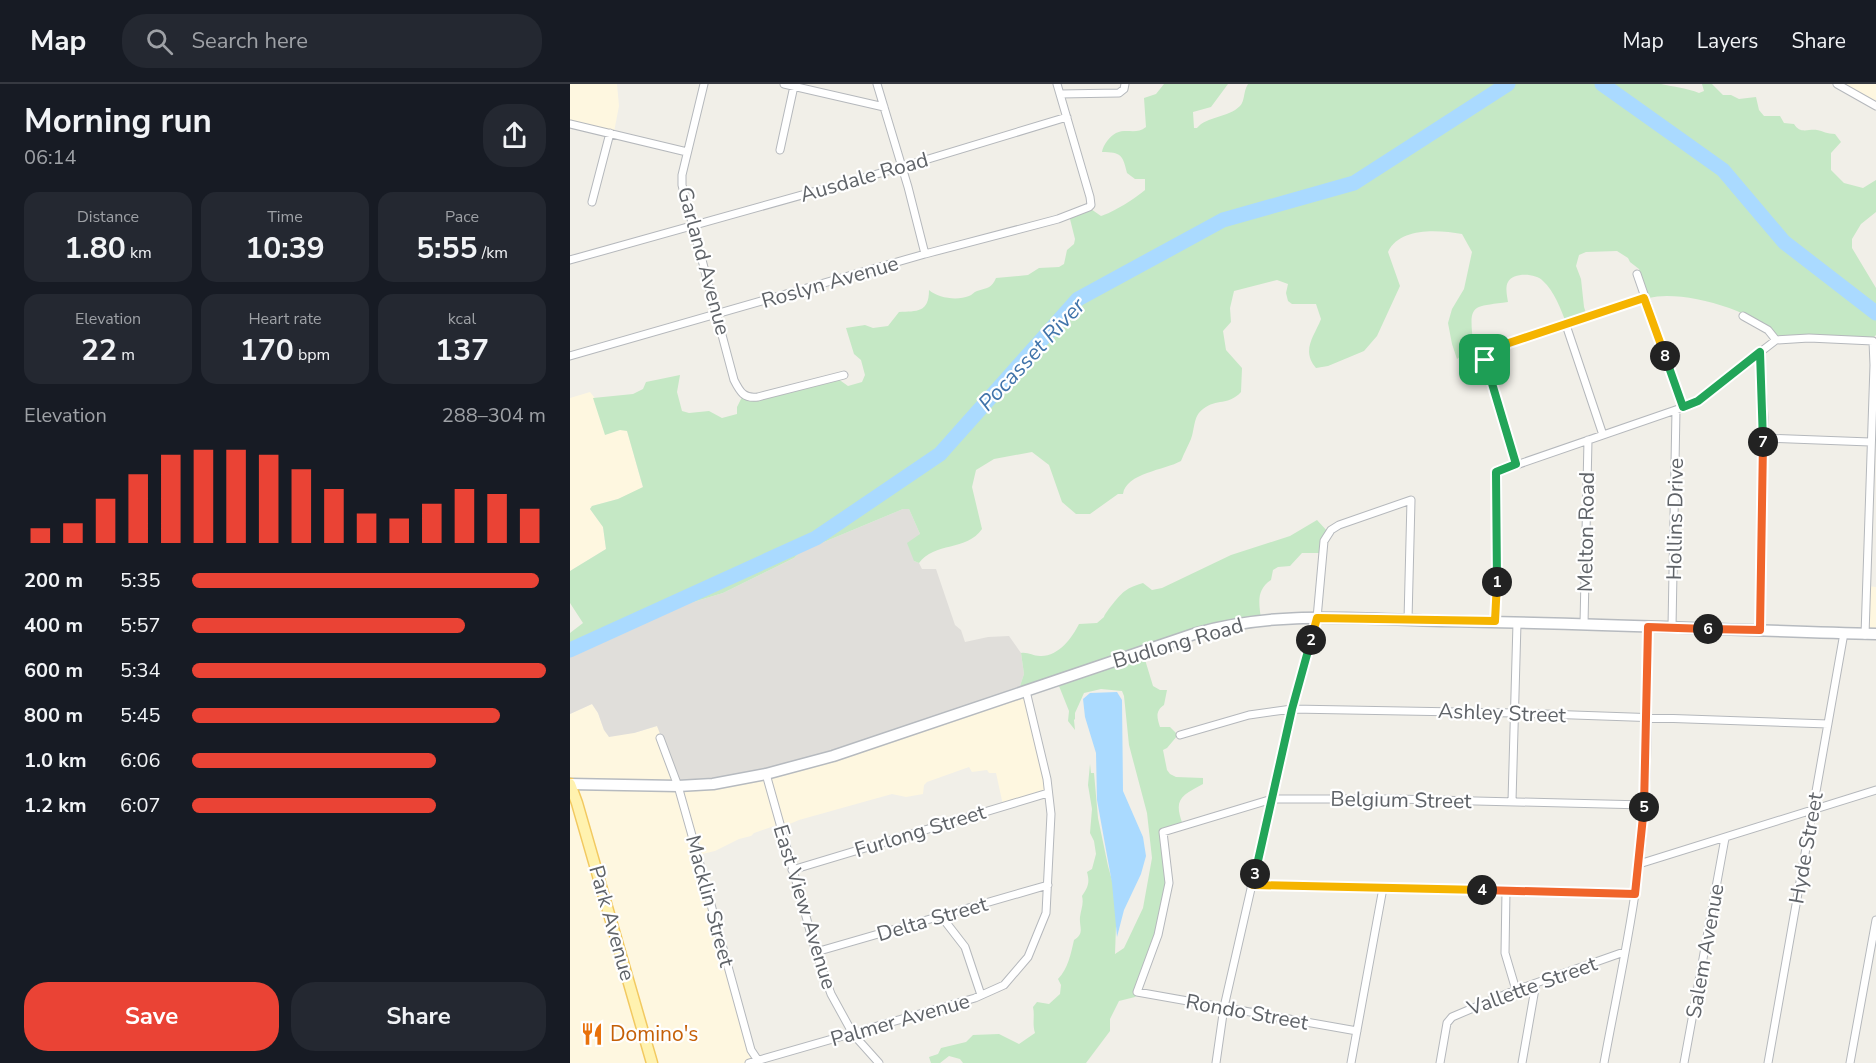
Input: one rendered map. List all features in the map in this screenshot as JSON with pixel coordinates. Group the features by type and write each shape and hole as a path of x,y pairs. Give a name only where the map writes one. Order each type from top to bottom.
{"main road":[{"name":"Budlong Road","path":"570,784 678,786 712,784 766,774 833,756 1210,630 1268,619 1495,621 1870,634"},
{"name":"Park Avenue","path":"570,784 578,803 652,1063"}],"street":[{"name":"Garland Avenue","path":"704,84 687,152 682,185 739,391 748,397 758,397 844,375"},
{"path":"784,84 884,107"},
{"path":"877,84 925,254"},
{"path":"1057,84 1067,117"},
{"path":"1060,94 1119,93 1124,89 1125,84"},
{"path":"1838,84 1876,106"},
{"path":"780,150 794,86"},
{"name":"Ausdale Road","path":"570,260 902,167 1067,117"},
{"name":"Roslyn Avenue","path":"570,356 925,254 1058,219 1089,207 1090,197 1067,117"},
{"path":"570,124 687,152"},
{"path":"592,202 610,133"},
{"path":"1638,274 1680,409"},
{"path":"1516,464 1485,360 1486,351 1644,298"},
{"path":"1743,316 1768,330 1776,340"},
{"path":"1566,325 1603,435"},
{"path":"1495,621 1498,568 1496,472 1680,409 1698,401 1776,340 1809,338 1873,341 1875,379 1870,442 1870,634"},
{"path":"1760,352 1764,438 1760,630"},
{"name":"Hollins Drive","path":"1672,627 1680,409"},
{"path":"1764,438 1870,442"},
{"name":"Melton Road","path":"1584,624 1587,440"},
{"path":"1216,1063 1224,1007 1292,709 1317,618 1326,536 1339,525 1412,500 1408,620"},
{"path":"1512,801 1517,623"},
{"path":"1604,1063 1640,864 1645,805 1648,627"},
{"name":"Hyde Street","path":"1768,1063 1844,633"},
{"name":"Palmer Avenue","path":"749,1063 760,1062 981,995 1004,985 1028,957 1046,914 1051,814 1026,691"},
{"name":"Ashley Street","path":"1180,735 1249,715 1292,709 1514,713 1828,724"},
{"name":"Macklin Street","path":"660,738 678,786 751,1050 760,1062"},
{"name":"East View Avenue","path":"766,774 816,952 831,994 853,1034 879,1063"},
{"path":"1640,864 1876,790"},
{"name":"Furlong Street","path":"792,870 1048,793"},
{"name":"Belgium Street","path":"1137,992 1158,935 1169,883 1163,832 1272,799 1512,801 1645,805"},
{"name":"Salem Avenue","path":"1684,1063 1725,838"},
{"name":"Delta Street","path":"816,952 1048,885"},
{"path":"1253,885 1635,894"},
{"path":"1351,1063 1383,888"},
{"path":"1506,891 1505,953 1516,990"},
{"path":"941,916 965,947 981,995"},
{"path":"1851,1063 1876,920"},
{"name":"Vallette Street","path":"1440,1063 1447,1023 1452,1017 1516,990 1624,952"},
{"path":"1522,1063 1536,983"},
{"name":"Rondo Street","path":"1137,992 1357,1031"}],"shaded area":[{"path":"570,84 617,84 619,106 614,132 570,123"},
{"path":"1837,84 1876,84 1876,106"},
{"path":"590,392 620,430 627,430 643,488 618,499 592,506 590,509 603,527 606,549 570,571 570,398"},
{"path":"903,509 909,509 920,534 914,561 919,563 922,569 936,569 955,625 961,630 965,642 988,637 1009,636 1021,653 1024,674 1018,692 765,774 680,784 657,726 609,737 592,704 570,714 570,657 615,632 670,609 723,593 794,558 800,552"},
{"path":"1867,586 1876,587 1876,634 1866,634"},
{"path":"1024,691 1048,793 1003,805 996,773 989,773 987,770 972,772 969,767 927,782 924,785 923,794 906,797 892,794 799,820 780,828 777,825 715,851 698,855 756,1060 748,1063 570,1063 570,714 592,704 604,730 634,733 657,726 680,784"}],"green space":[{"path":"1164,84 1228,84 1211,107 1193,112 1194,128 1206,121 1230,113 1240,106 1248,84 1661,84 1699,93 1704,91 1702,84 1712,84 1723,95 1731,95 1739,99 1756,97 1759,110 1764,116 1780,116 1784,123 1794,124 1801,130 1817,130 1835,134 1841,142 1831,153 1831,170 1844,183 1863,188 1876,180 1876,212 1861,224 1852,239 1852,248 1876,288 1876,335 1871,340 1777,337 1753,318 1717,304 1679,296 1649,298 1639,269 1628,258 1617,251 1586,252 1579,255 1576,266 1581,279 1587,316 1566,323 1554,295 1540,278 1530,275 1515,276 1507,284 1508,302 1480,307 1473,314 1473,342 1485,350 1465,353 1457,359 1448,323 1452,309 1464,289 1472,252 1462,234 1431,231 1410,234 1401,238 1388,252 1400,286 1377,336 1364,351 1328,366 1316,368 1309,355 1310,344 1321,319 1316,304 1292,304 1288,301 1286,293 1288,284 1277,280 1234,291 1230,308 1231,322 1223,331 1226,350 1242,368 1241,392 1232,399 1208,406 1200,412 1181,461 1131,481 1123,494 1118,494 1090,514 1076,514 1062,502 1049,465 1032,452 994,459 976,470 972,487 982,529 968,541 933,552 919,563 914,561 907,543 920,534 909,509 903,509 800,552 794,558 723,593 670,609 615,632 570,657 570,633 583,623 570,603 570,571 606,549 603,527 590,509 592,506 618,499 643,487 627,431 620,430 605,435 593,398 633,394 643,389 646,382 680,375 677,392 682,411 689,413 709,411 722,418 737,414 737,407 743,395 749,397 834,376 848,386 862,382 865,375 861,360 854,354 846,328 865,325 873,328 888,326 899,312 916,311 924,307 929,290 942,297 964,298 989,287 996,278 1028,275 1039,268 1059,267 1064,264 1067,250 1074,244 1075,239 1069,215 1088,207 1101,216 1124,205 1145,190 1145,179 1135,179 1127,173 1120,156 1102,152 1107,141 1116,133 1139,131 1146,127 1144,98 1156,94"},
{"path":"1317,520 1328,532 1320,553 1302,553 1290,566 1273,570 1271,580 1261,593 1259,602 1261,619 1143,653 1153,686 1160,690 1167,690 1164,705 1158,712 1160,727 1170,727 1178,735 1163,750 1167,770 1176,777 1203,778 1203,784 1181,799 1179,809 1183,825 1164,832 1168,886 1158,936 1138,994 1119,1001 1110,1019 1110,1031 1086,1063 963,1063 960,1059 949,1056 940,1063 931,1063 929,1057 938,1054 941,1048 966,1042 973,1035 999,1034 1019,1044 1035,1033 1033,1007 1037,1002 1049,1004 1060,994 1061,985 1058,979 1067,966 1074,940 1080,932 1082,896 1088,885 1087,872 1092,869 1096,854 1090,833 1092,809 1088,785 1090,764 1091,773 1094,773 1098,818 1117,898 1115,954 1124,948 1143,908 1152,858 1147,813 1129,745 1122,691 1101,689 1084,693 1075,713 1075,730 1068,721 1069,711 1057,681 1018,692 1024,674 1021,653 1037,656 1058,650 1068,641 1079,624 1097,623 1120,596 1131,587 1143,583 1152,590 1162,588 1231,555 1290,536"}],"water":[{"path":"1117,692 1122,700 1123,791 1143,837 1146,856 1141,874 1124,910 1117,937 1112,883 1097,800 1096,753 1085,717 1083,699 1090,693"}],"waterway":[{"name":"Pocasset River","path":"570,650 816,538 940,454 1078,299 1223,220 1354,183 1508,84"},
{"name":"Pocasset River","path":"1602,84 1723,170 1784,242 1876,313"}],"place":[{"name":"Domino's","path":"592,1034"}],"route":[{"path":"1644,298 1683,407 1698,401 1760,352 1764,438 1760,630 1648,627 1645,805 1635,894 1253,885 1292,709 1317,618 1495,621 1498,494 1496,472 1516,464 1485,360 1485,353 1488,350 1644,298"}]}
